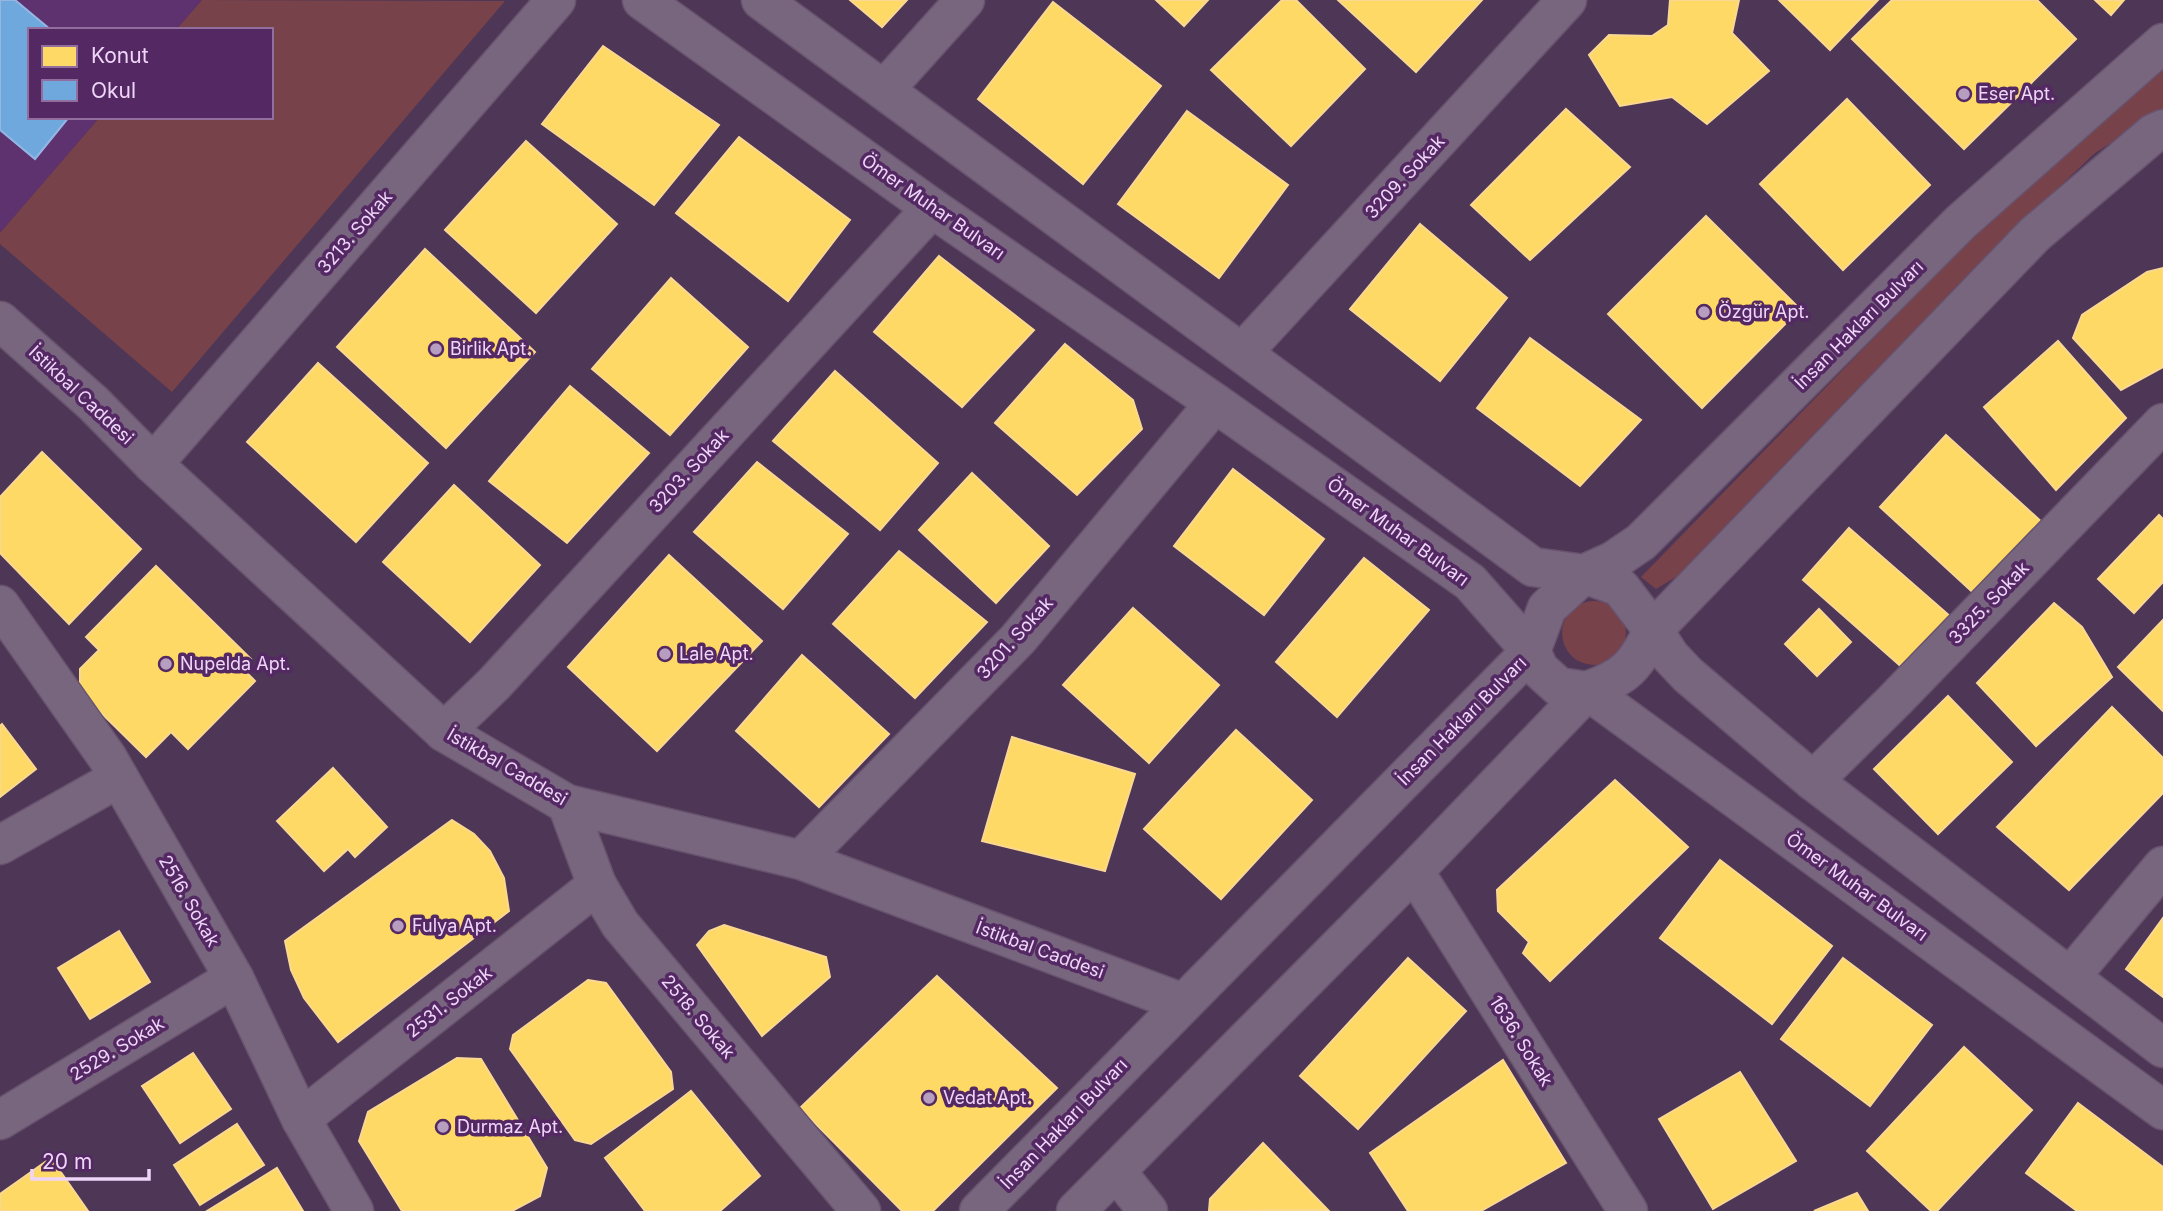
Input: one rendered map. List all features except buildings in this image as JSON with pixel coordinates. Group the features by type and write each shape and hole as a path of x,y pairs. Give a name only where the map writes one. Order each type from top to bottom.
{"street":[{"name":"3213. Sokak","path":"153,464 556,0"},
{"name":"Ömer Muhar Bulvarı","path":"642,0 932,208 1215,402 1470,582 1531,651 1539,669 1559,687 1587,691 2163,1110"},
{"path":"761,0 1533,567 1584,574 1620,587 1670,656 1688,675 1813,781 2163,1048"},
{"path":"884,90 965,0"},
{"name":"3209. Sokak","path":"1242,353 1567,0"},
{"name":"İnsan Hakları Bulvarı","path":"979,1211 1531,651 1547,608 1584,574 1613,561 1641,542 1961,222 2163,43"},
{"path":"1076,1211 1415,871 1587,691 1614,681 1640,658 1653,630 2035,234 2154,133 2163,129"},
{"name":"3203. Sokak","path":"444,732 494,684 932,208"},
{"name":"İstikbal Caddesi","path":"0,321 93,403 153,464 444,732 567,804 801,860 1183,1003"},
{"name":"3201. Sokak","path":"801,860 1018,639 1215,402"},
{"name":"3325. Sokak","path":"1813,781 1905,690 2163,423"},
{"name":"2516. Sokak","path":"0,605 107,757 234,978 301,1119 354,1211"},
{"path":"0,845 119,778"},
{"name":"2518. Sokak","path":"567,804 597,885 620,924 861,1211"},
{"path":"2070,976 2163,866"},
{"name":"1636. Sokak","path":"1415,871 1629,1211"},
{"name":"2531. Sokak","path":"301,1119 597,885"},
{"name":"2529. Sokak","path":"0,1120 234,978"},
{"path":"1116,1171 1148,1211"}],"shaded area":[{"path":"0,0 202,0 178,28 28,28 28,119 98,119 0,233"},
{"path":"202,0 505,1 172,392 0,244 0,233 98,119 273,119 273,28 178,28"},
{"path":"2163,61 2163,110 2095,153 1977,265 1676,577 1656,589 1641,577 1951,259"},
{"path":"1594,601 1606,603 1617,610 1624,621 1624,645 1617,656 1606,663 1594,665 1582,663 1571,656 1564,645 1562,633 1564,621 1571,610 1582,603"}],"place":[{"name":"Eser Apt.","path":"1964,94"},
{"name":"Özgür Apt.","path":"1704,312"},
{"name":"Birlik Apt.","path":"436,349"},
{"name":"Lale Apt.","path":"665,654"},
{"name":"Nupelda Apt.","path":"166,664"},
{"name":"Fulya Apt.","path":"398,926"},
{"name":"Vedat Apt.","path":"929,1098"},
{"name":"Durmaz Apt.","path":"443,1127"}]}
